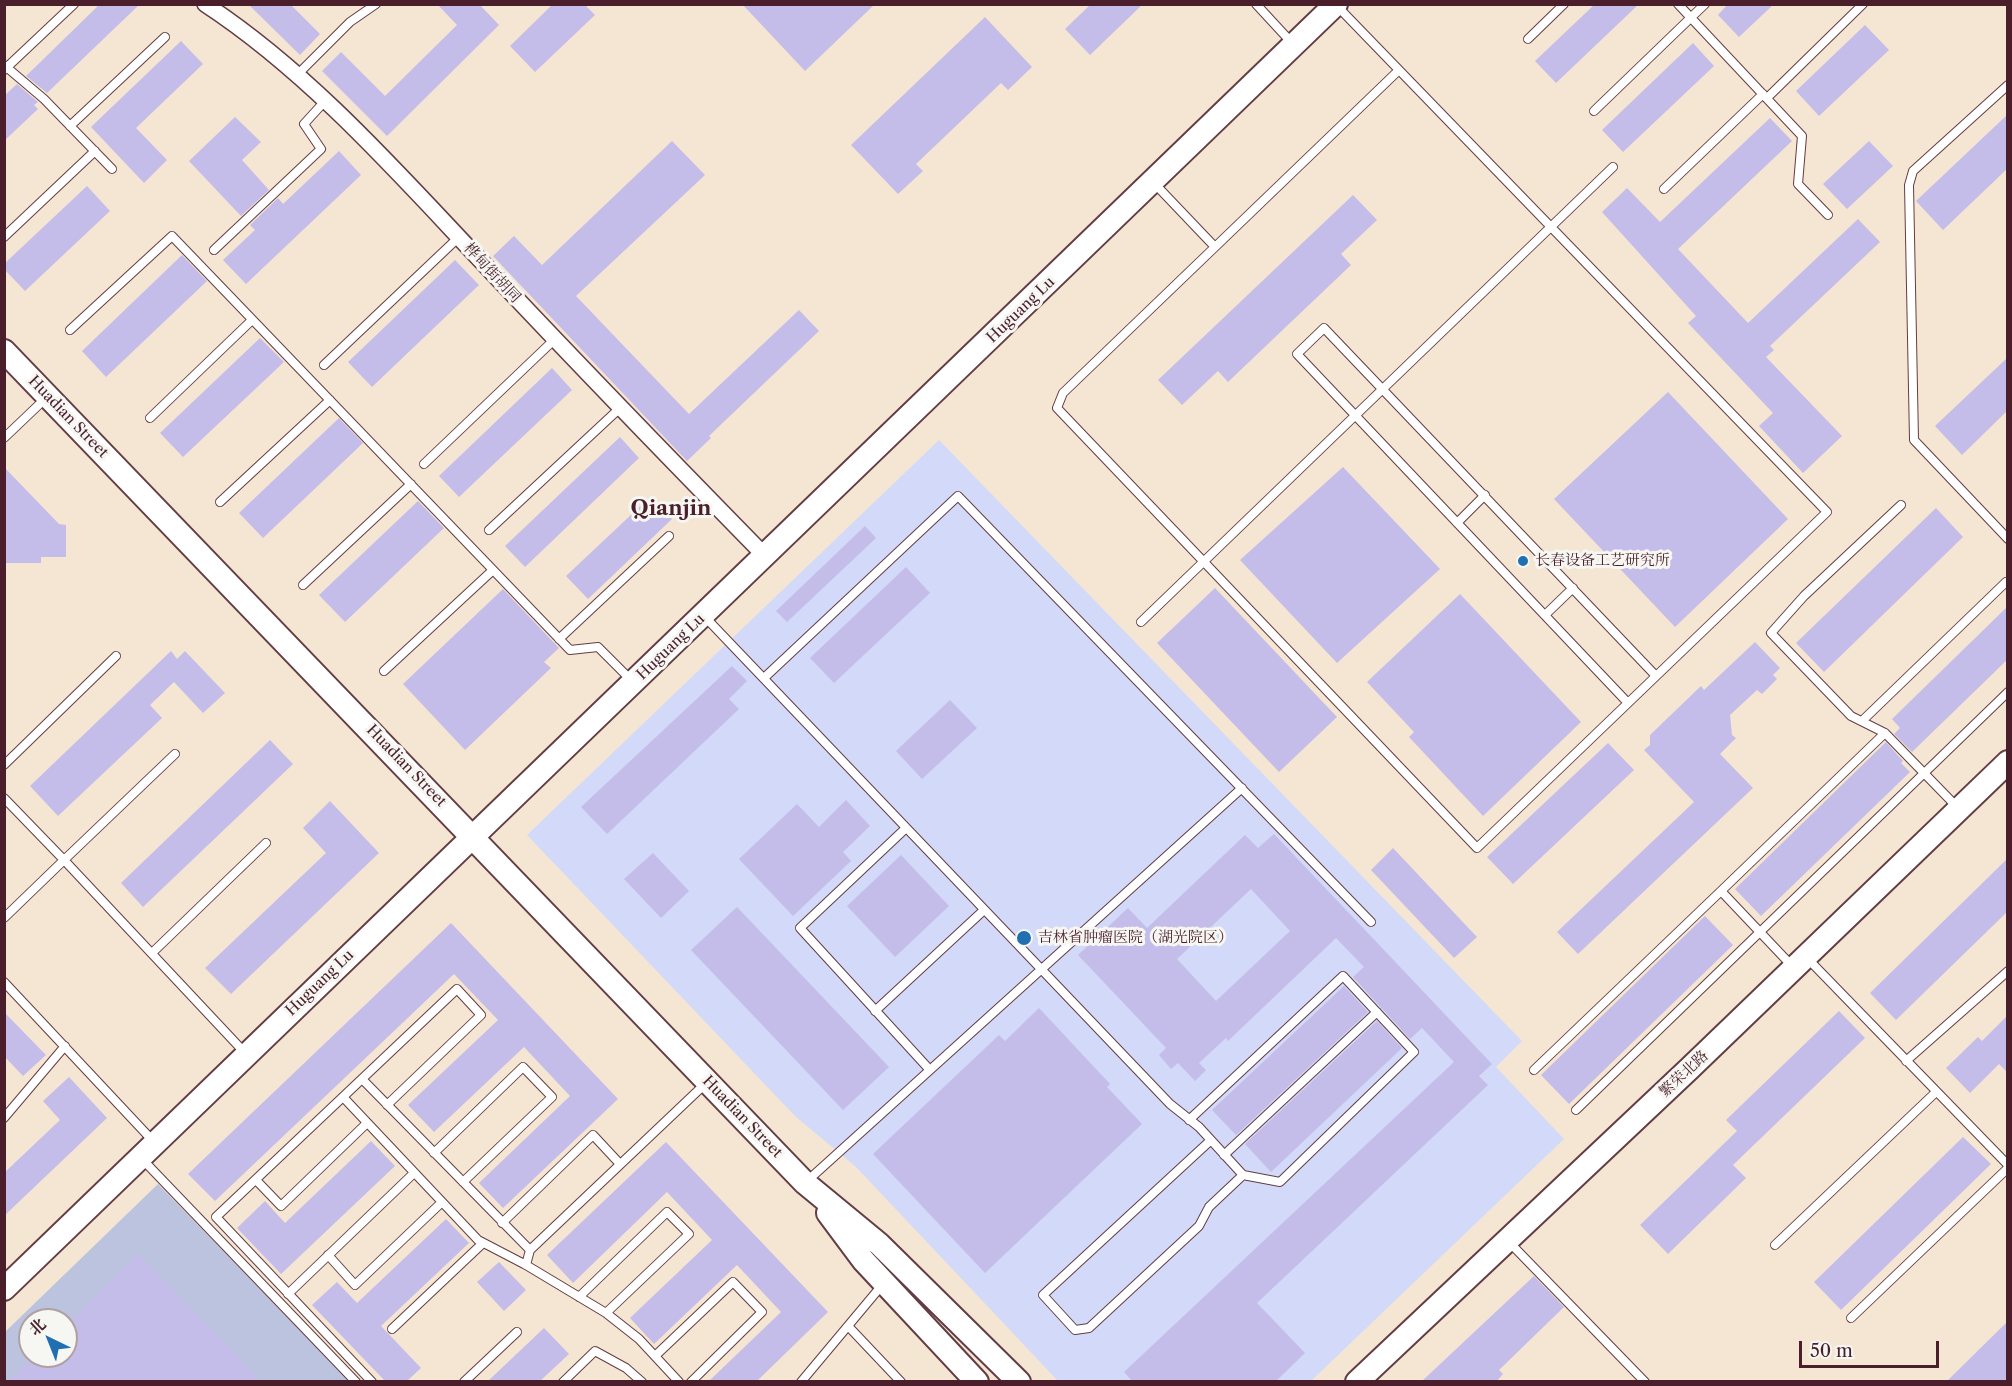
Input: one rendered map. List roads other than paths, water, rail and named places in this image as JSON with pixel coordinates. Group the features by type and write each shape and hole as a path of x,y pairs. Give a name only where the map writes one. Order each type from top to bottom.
{"street":[{"name":"桦甸街胡同","path":"205,4 240,27 374,145 620,408 766,557"},
{"name":"Huguang Lu","path":"4,1289 246,1054 766,557 1336,5"},
{"name":"Huadian Street","path":"4,351 805,1183 863,1260 977,1382"},
{"name":"繁荣北路","path":"1357,1382 1800,963 2007,762"},
{"name":"Huadian Street","path":"805,1183 879,1244 1019,1382"}],"lane":[{"path":"74,4 5,67 70,126 112,169"},
{"path":"296,76 350,22 376,4"},
{"path":"1257,4 1294,45"},
{"path":"1528,39 1564,4"},
{"path":"1678,4 1802,136 1798,184 1828,215"},
{"path":"1594,111 1705,4"},
{"path":"1664,189 1863,4"},
{"path":"1336,5 1399,70 1827,512 1477,848 1057,408 1063,393 1399,70"},
{"path":"70,126 165,37"},
{"path":"2007,85 1913,171 1909,185 1914,440 2007,539"},
{"path":"214,250 321,149 304,124 325,102"},
{"path":"4,237 94,151"},
{"path":"1141,622 1613,167"},
{"path":"1153,182 1215,247"},
{"path":"70,330 172,236 570,650 598,646 634,682"},
{"path":"324,365 459,237"},
{"path":"150,418 252,320"},
{"path":"1628,703 1297,354 1324,328 1656,676"},
{"path":"424,464 555,339"},
{"path":"4,438 48,396"},
{"path":"220,502 330,400"},
{"path":"489,530 620,408"},
{"path":"303,585 411,484"},
{"path":"1457,523 1485,495"},
{"path":"764,678 958,496 1371,922"},
{"path":"1901,505 1804,596 1771,633 1851,716 1885,733 1959,809"},
{"path":"559,639 669,536"},
{"path":"384,671 493,570"},
{"path":"1862,721 2006,582"},
{"path":"1545,615 1573,588"},
{"path":"704,616 1170,1104 1211,1140 1243,1175 1280,1182 1414,1052 1343,976 1190,1120"},
{"path":"4,765 116,656"},
{"path":"1576,1110 2007,692"},
{"path":"1534,1070 1885,733"},
{"path":"4,918 175,754"},
{"path":"805,1183 1242,788"},
{"path":"4,798 153,952 246,1054"},
{"path":"906,828 800,928 929,1069"},
{"path":"153,952 266,843"},
{"path":"1721,891 1760,932 1800,963 1906,1061 2007,1167 1851,1318"},
{"path":"875,1011 984,910"},
{"path":"1906,1061 2007,971"},
{"path":"4,982 65,1046 148,1150 356,1382"},
{"path":"372,1382 216,1217 457,989 481,1015 387,1105"},
{"path":"1224,1155 1377,1012"},
{"path":"4,1118 65,1046"},
{"path":"434,1153 523,1067 552,1097 462,1182"},
{"path":"362,1079 530,1250"},
{"path":"526,1265 530,1250 708,1081"},
{"path":"1775,1245 1936,1092"},
{"path":"343,1097 441,1203 483,1243 526,1265 606,1313 639,1339 680,1382"},
{"path":"256,1180 281,1206 368,1123"},
{"path":"502,1222 594,1135 621,1164"},
{"path":"1211,1140 1043,1295 1075,1330 1089,1328 1199,1226 1209,1207 1243,1175"},
{"path":"288,1294 414,1173"},
{"path":"328,1256 355,1285 441,1203"},
{"path":"579,1297 667,1212 689,1234 606,1313"},
{"path":"1507,1240 1645,1382"},
{"path":"392,1329 483,1243"},
{"path":"655,1356 733,1282 762,1312 691,1382"},
{"path":"801,1382 884,1283"},
{"path":"848,1326 901,1382"},
{"path":"464,1382 517,1332"},
{"path":"562,1382 595,1351 637,1380"}],"place":[{"name":"长春设备工艺研究所","path":"1523,561"},
{"name":"吉林省肿瘤医院（湖光院区）","path":"1024,938"}],"district":[{"name":"Qianjin","path":"671,509"}]}
